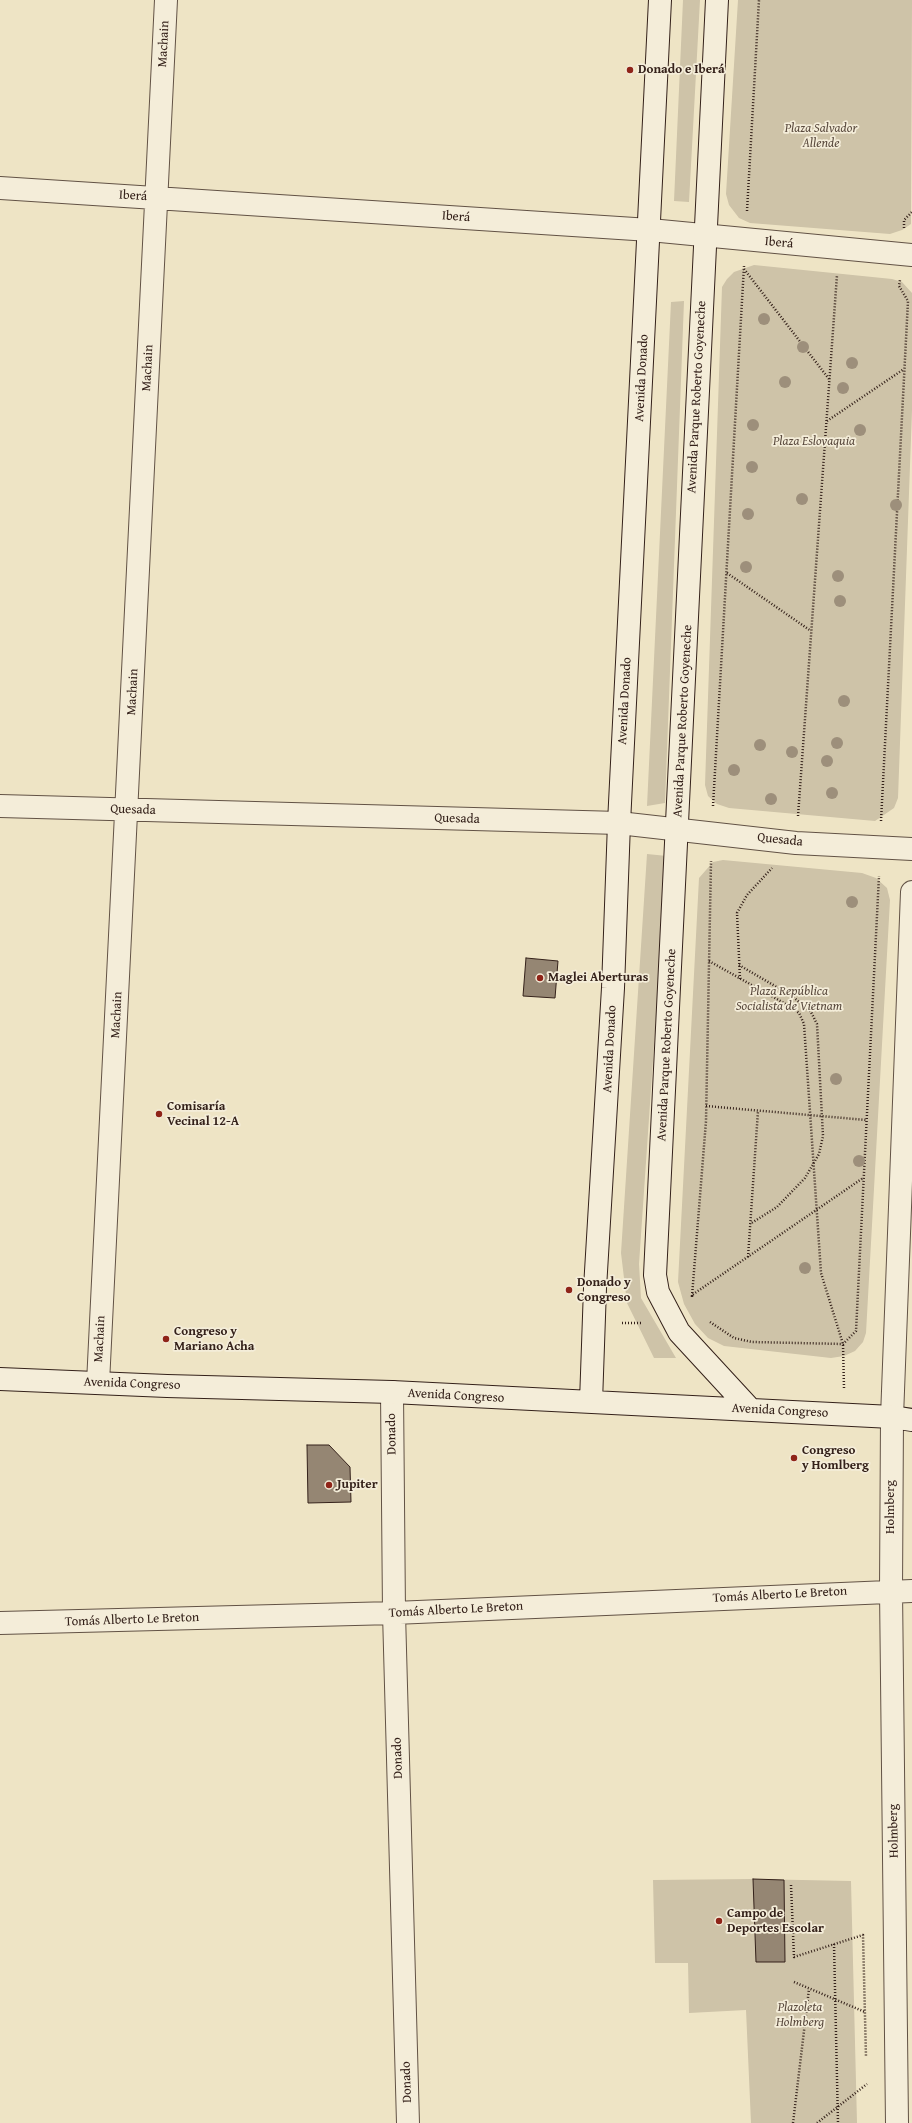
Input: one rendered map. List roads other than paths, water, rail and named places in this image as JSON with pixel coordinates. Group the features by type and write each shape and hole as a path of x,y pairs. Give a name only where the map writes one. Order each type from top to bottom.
{"street":[{"name":"Machain","path":"98,1383 166,0"},
{"name":"Avenida Donado","path":"591,1402 596,1280 613,988 619,823 650,230 660,0"},
{"name":"Avenida Parque Roberto Goyeneche","path":"717,0 678,829 655,1275 658,1292 679,1332 750,1409"},
{"name":"Iberá","path":"0,188 650,230 907,254"},
{"name":"Quesada","path":"0,806 619,823 712,832 796,843 912,849"},
{"name":"Holmberg","path":"897,2123 891,1590 902,1418 912,892"},
{"name":"Avenida Congreso","path":"0,1379 392,1392 750,1409 902,1418"},
{"name":"Donado","path":"392,1392 394,1613 408,2123"},
{"name":"Tomás Alberto Le Breton","path":"0,1624 394,1613 891,1590 912,1591"}],"place":[{"name":"Donado e Iberá","path":"630,70"},
{"name":"Maglei Aberturas","path":"540,978"},
{"name":"Comisaría Vecinal 12-A","path":"159,1114"},
{"name":"Donado y Congreso","path":"569,1290"},
{"name":"Congreso y Mariano Acha","path":"166,1339"},
{"name":"Congreso y Homlberg","path":"794,1458"},
{"name":"Jupiter","path":"329,1485"},
{"name":"Campo de Deportes Escolar","path":"719,1921"}],"park label":[{"name":"Plaza Salvador Allende","path":"821,136"},
{"name":"Plaza Eslovaquia","path":"814,442"},
{"name":"Plaza República Socialista de Vietnam","path":"789,1000"},
{"name":"Plazoleta Holmberg","path":"800,2016"}]}
